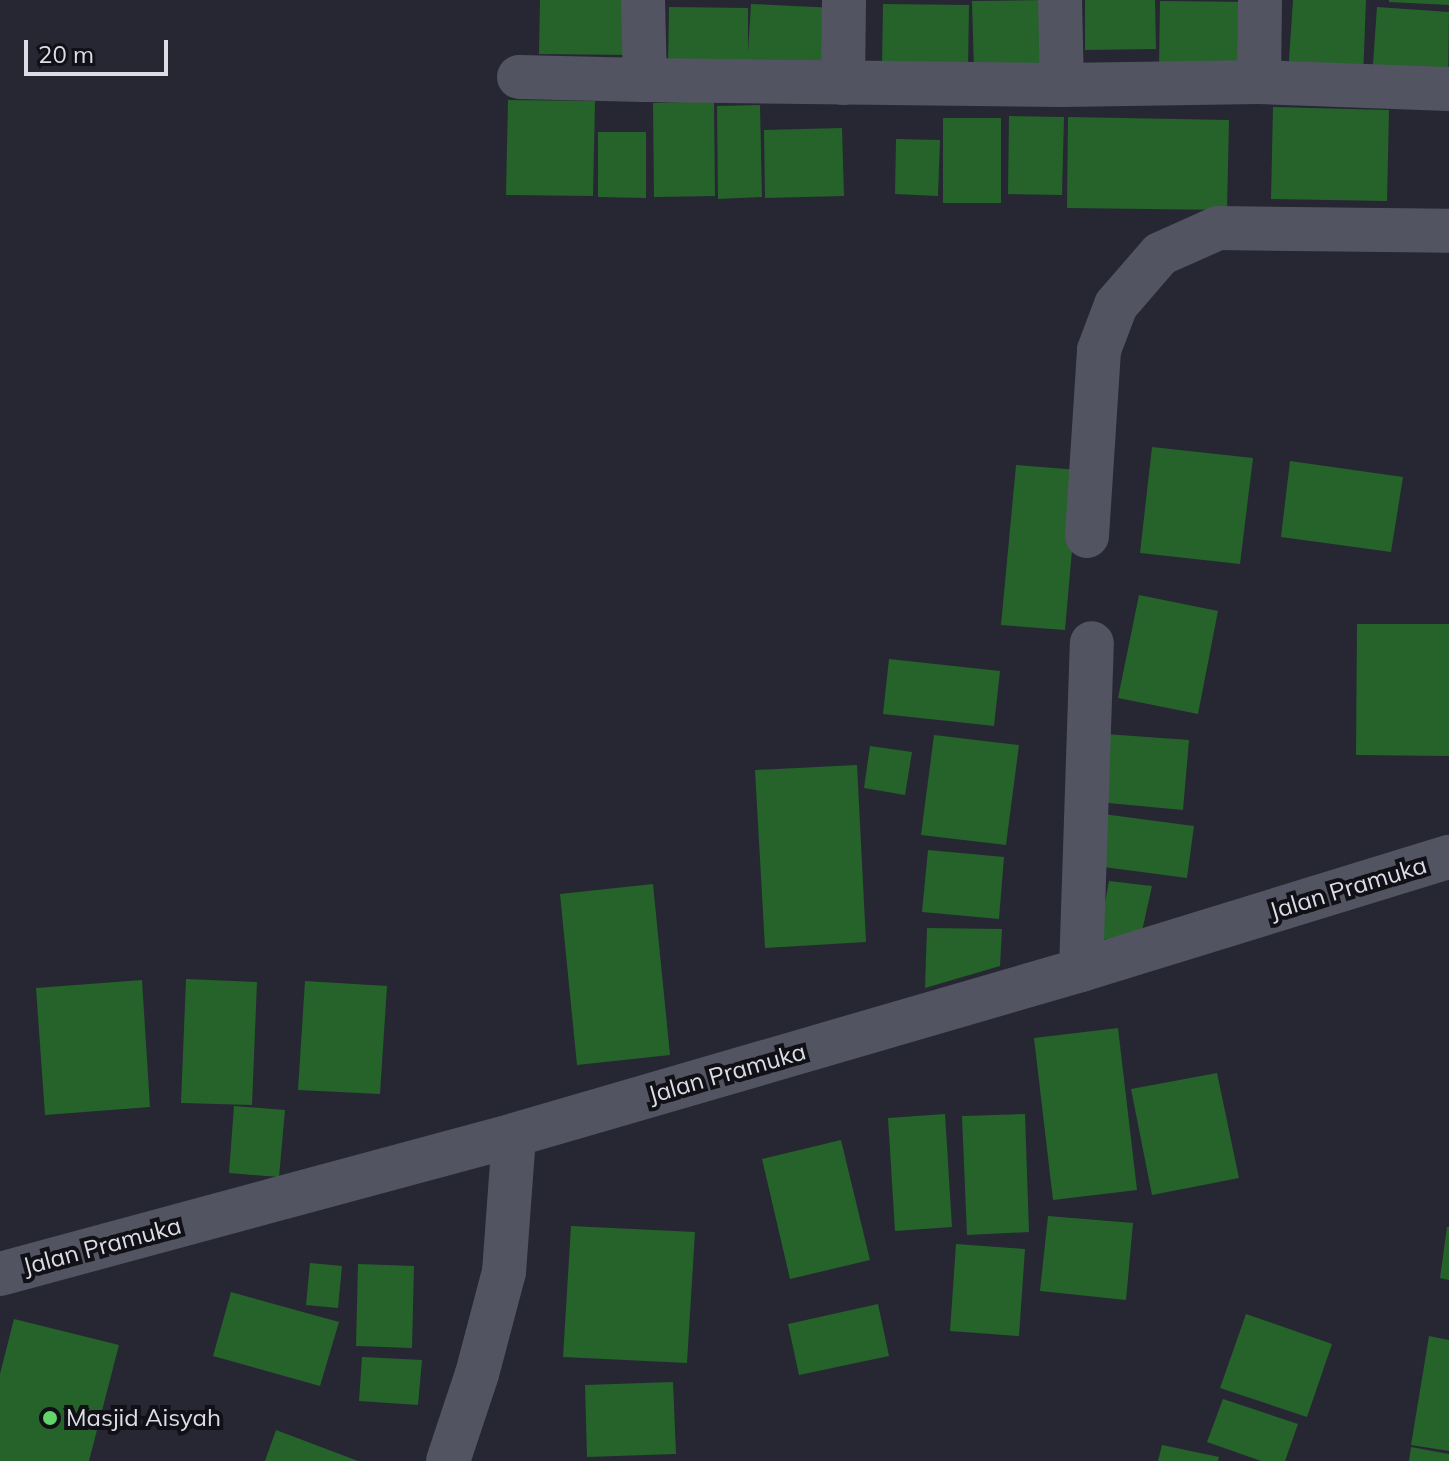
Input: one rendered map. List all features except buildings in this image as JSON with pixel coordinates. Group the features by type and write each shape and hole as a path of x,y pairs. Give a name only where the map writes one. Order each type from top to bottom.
{"street":[{"path":"643,0 645,80"},
{"path":"843,83 844,0"},
{"path":"1060,0 1062,85"},
{"path":"1259,82 1260,0"},
{"path":"519,77 1062,85 1259,82 1449,89"},
{"path":"1087,536 1099,350 1116,305 1160,254 1218,228 1449,231"},
{"path":"1081,970 1092,643"},
{"name":"Jalan Pramuka","path":"0,1274 514,1135 1081,970 1449,857"},
{"path":"448,1461 477,1374 504,1272 514,1135"}],"place":[{"name":"Masjid Aisyah","path":"50,1418"}]}
